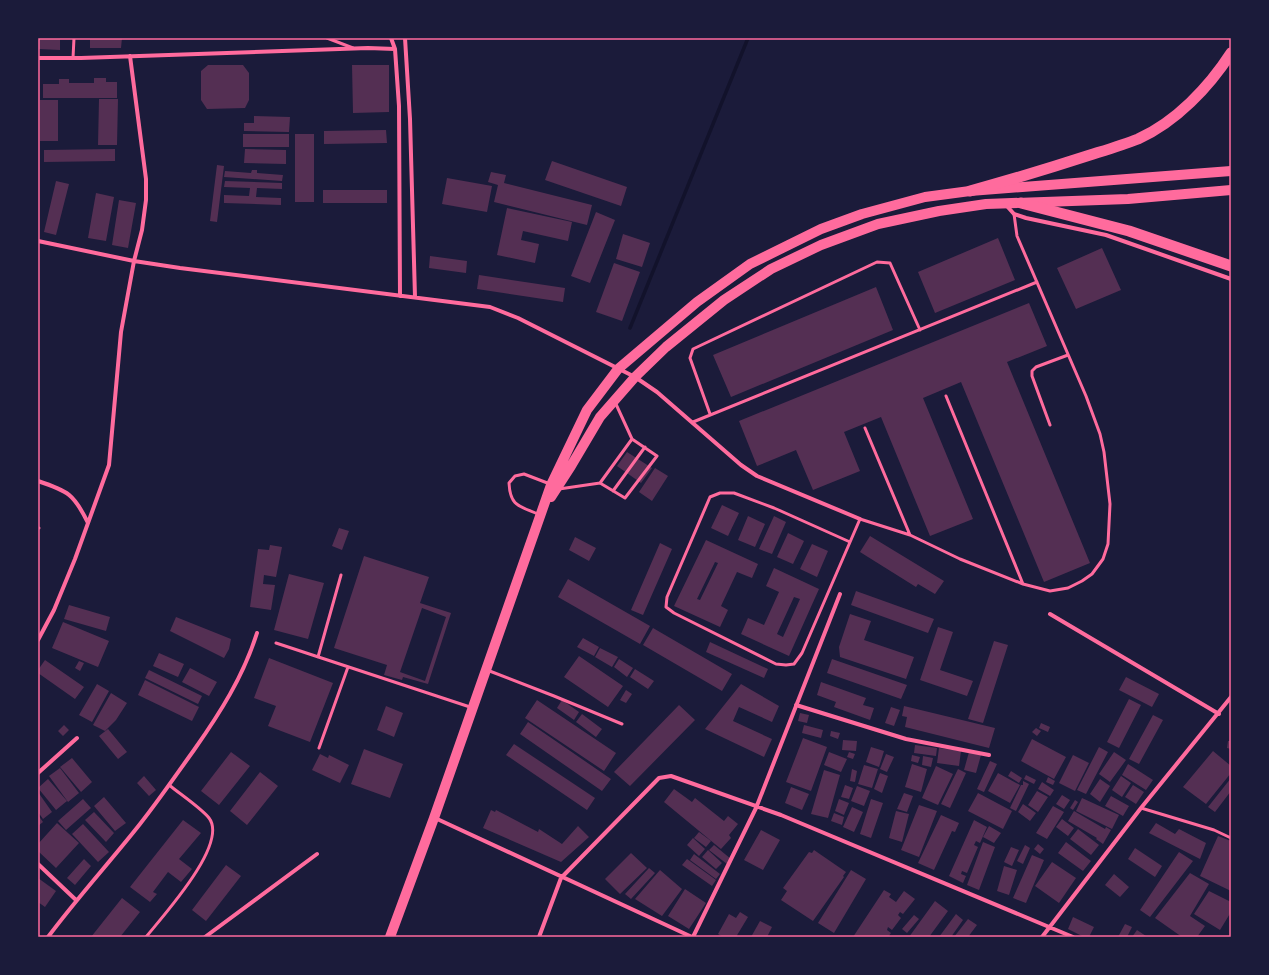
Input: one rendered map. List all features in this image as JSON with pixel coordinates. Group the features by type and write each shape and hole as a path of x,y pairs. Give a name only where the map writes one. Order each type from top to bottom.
{"highway":[{"path":"970,191 1050,168 1139,138 1169,120 1195,97 1221,68 1231,53"},
{"path":"1021,203 1129,231 1231,266"}],"main road":[{"path":"390,937 434,818 472,707 545,505 587,410 618,368 697,302 750,264 789,244 862,214 926,197 970,191 1231,171"},
{"path":"553,487 600,417 635,377 666,347 724,300 771,269 821,245 878,224 939,211 986,204 1186,194 1231,190"}],"street":[{"path":"391,38 395,49 399,106 400,296"},
{"path":"404,38 410,119 415,297"},
{"path":"38,58 395,49"},
{"path":"38,640 54,610 88,524 108,465 121,332 134,261 142,230 146,179 130,56"},
{"path":"1004,204 1014,214 1047,223 1077,227 1106,235 1231,279"},
{"path":"38,241 134,261 490,307 518,318 635,377 657,392 741,465 758,476 860,519"},
{"path":"38,481 61,488 78,502 88,524"},
{"path":"434,818 561,878 693,937 756,808 840,594"},
{"path":"1050,614 1219,714"},
{"path":"48,937 76,900 140,824 169,785 233,691 250,656 257,633"},
{"path":"1042,937 1141,808 1219,714 1231,697"},
{"path":"796,705 906,739 990,756"},
{"path":"38,773 77,738"},
{"path":"539,937 561,878 659,778 671,776 756,808 782,815 1073,937"},
{"path":"205,937 317,854"},
{"path":"38,864 76,900"}],"lane":[{"path":"73,58 74,38"},
{"path":"328,38 355,49"},
{"path":"850,542 828,531 751,499 734,493 720,493 710,497 667,597 666,606 674,613 776,664 786,666 794,664 802,653 860,519 910,535 960,559 1023,584 1050,591 1068,588 1082,582 1092,574 1103,559 1108,544 1110,504 1104,452 1100,434 1068,355 1016,236 1014,214"},
{"path":"710,414 690,358 693,349 877,262 890,263 920,330"},
{"path":"693,422 1037,282"},
{"path":"1050,425 1032,376 1032,371 1036,367 1068,355"},
{"path":"946,396 1023,584"},
{"path":"541,516 513,503 509,495 509,483 515,476 524,474 553,487 600,483 625,498 657,456 632,439 614,400"},
{"path":"866,428 910,535"},
{"path":"600,483 632,439"},
{"path":"613,491 645,447"},
{"path":"318,657 341,575"},
{"path":"276,643 472,707"},
{"path":"319,748 348,667"},
{"path":"486,670 622,724"},
{"path":"146,937 199,870 213,835 213,828 210,819 169,785"},
{"path":"1141,808 1214,830 1231,838"}],"building":[{"path":"38,38 60,38 60,50 38,49"},
{"path":"90,38 122,38 121,48 90,48"},
{"path":"208,65 243,65 249,73 249,100 245,108 207,109 201,100 201,71"},
{"path":"352,65 389,65 389,112 353,113"},
{"path":"94,78 106,78 106,82 117,82 117,98 43,98 43,84 59,84 59,79 69,79 69,83 94,83"},
{"path":"99,99 118,99 117,145 98,145"},
{"path":"40,100 58,100 58,141 40,141"},
{"path":"254,116 290,117 289,132 244,131 244,123 254,123"},
{"path":"386,130 387,143 324,144 324,131"},
{"path":"243,134 289,134 289,147 243,147"},
{"path":"295,134 314,134 314,202 295,202"},
{"path":"115,149 115,161 44,162 44,150"},
{"path":"245,149 286,150 286,164 244,163"},
{"path":"552,161 627,187 621,206 545,180"},
{"path":"217,165 224,166 217,222 210,221"},
{"path":"252,170 257,170 257,173 283,175 282,181 224,177 225,171 251,173"},
{"path":"491,172 506,175 504,183 592,205 587,225 494,202 498,185 488,182"},
{"path":"447,178 492,186 487,212 442,204"},
{"path":"56,181 69,184 56,235 44,232"},
{"path":"225,181 282,183 282,189 257,188 256,197 281,198 281,205 224,203 224,195 249,196 250,188 224,187"},
{"path":"323,190 387,190 387,203 323,203"},
{"path":"96,193 114,197 106,241 88,238"},
{"path":"119,200 136,203 128,248 112,245"},
{"path":"507,208 572,222 568,241 523,231 521,240 539,244 535,263 497,255"},
{"path":"596,212 615,220 590,283 571,276"},
{"path":"623,234 650,243 642,267 616,259"},
{"path":"998,238 1015,280 935,313 918,272"},
{"path":"1102,248 1121,290 1076,309 1057,268"},
{"path":"430,256 467,261 466,273 429,268"},
{"path":"614,263 640,272 622,321 596,312"},
{"path":"479,275 565,288 563,302 477,289"},
{"path":"876,287 893,330 731,397 713,355"},
{"path":"1029,303 1047,346 1007,362 1090,563 1044,582 961,382 923,398 973,519 930,536 881,417 844,432 860,471 813,490 796,450 757,466 739,421"},
{"path":"627,452 652,468 641,483 617,466"},
{"path":"655,468 668,476 652,501 639,492"},
{"path":"722,505 739,513 728,536 711,528"},
{"path":"748,516 765,524 755,547 738,540"},
{"path":"774,516 786,522 772,554 759,549"},
{"path":"339,528 349,531 342,550 332,546"},
{"path":"788,533 804,541 793,564 777,557"},
{"path":"870,536 944,581 935,594 918,584 916,587 860,552"},
{"path":"575,537 596,548 589,561 569,550"},
{"path":"706,540 758,564 752,578 737,572 721,606 728,610 720,627 674,606","holes":["715,562 718,563 700,600 697,599"]},
{"path":"660,543 672,549 643,615 631,610"},
{"path":"812,544 828,551 817,577 800,569"},
{"path":"270,545 282,547 276,577 264,575 263,584 275,585 271,610 250,607 258,549 269,550"},
{"path":"364,556 429,577 420,603 451,613 428,684 403,677 402,680 384,675 387,665 334,648","holes":["422,608 446,617 425,681 400,672"]},
{"path":"774,568 819,589 789,656 741,634 748,618 764,625 779,592 766,586","holes":["794,597 800,599 783,637 777,634"]},
{"path":"289,574 324,583 308,639 274,630"},
{"path":"568,579 650,626 640,644 558,597"},
{"path":"856,591 934,619 928,633 851,605"},
{"path":"69,605 110,617 106,631 64,619"},
{"path":"850,614 871,621 864,640 914,657 906,679 840,657 839,647"},
{"path":"176,617 231,639 229,649 224,658 170,631"},
{"path":"63,622 109,641 98,667 52,648"},
{"path":"938,627 953,632 940,670 973,681 967,696 920,680"},
{"path":"653,628 732,674 722,691 643,645"},
{"path":"583,638 599,647 594,656 577,647"},
{"path":"994,641 1008,645 983,723 968,719"},
{"path":"710,642 768,669 764,678 706,652"},
{"path":"600,648 618,657 612,667 595,657"},
{"path":"159,653 184,664 178,677 153,666"},
{"path":"579,656 623,686 608,707 564,677"},
{"path":"269,658 333,683 310,742 268,726 276,706 254,698"},
{"path":"619,659 633,668 627,677 614,667"},
{"path":"832,659 907,685 901,699 827,673"},
{"path":"45,660 84,687 75,699 38,673 38,670"},
{"path":"79,661 84,663 80,671 75,668"},
{"path":"190,668 217,682 209,696 182,682"},
{"path":"635,669 654,681 648,689 630,677"},
{"path":"149,670 202,696 198,704 145,678"},
{"path":"1126,677 1159,694 1152,707 1119,690"},
{"path":"145,680 199,707 192,721 138,695"},
{"path":"821,682 866,698 863,705 874,708 870,720 834,707 836,702 817,695"},
{"path":"97,684 109,691 92,722 79,715"},
{"path":"741,684 779,706 772,722 739,707 733,721 772,739 764,757 705,729"},
{"path":"626,690 632,694 626,703 620,700"},
{"path":"111,693 127,703 116,720 105,731 93,725"},
{"path":"1129,699 1141,705 1119,748 1107,742"},
{"path":"537,700 616,753 604,771 525,718"},
{"path":"562,700 579,712 574,720 557,708"},
{"path":"679,705 695,720 630,786 614,772"},
{"path":"386,706 403,713 394,737 377,730"},
{"path":"904,706 995,728 989,748 905,727 907,717 902,716"},
{"path":"891,707 900,710 894,726 885,723"},
{"path":"800,713 809,715 807,723 798,721"},
{"path":"582,714 602,729 596,737 576,722"},
{"path":"1153,715 1163,720 1139,764 1129,759"},
{"path":"528,722 611,779 602,791 520,734"},
{"path":"1041,723 1050,727 1048,732 1039,728"},
{"path":"64,725 69,730 63,736 58,731"},
{"path":"804,725 823,730 821,738 802,733"},
{"path":"1036,728 1041,731 1037,736 1032,732"},
{"path":"108,729 127,752 118,759 99,736"},
{"path":"831,731 840,733 838,739 830,736"},
{"path":"803,738 827,747 811,791 786,782"},
{"path":"1032,739 1066,757 1054,779 1021,761"},
{"path":"843,740 857,741 856,751 842,750"},
{"path":"1228,741 1231,741 1231,749 1227,748"},
{"path":"514,744 595,798 587,810 506,755"},
{"path":"915,745 937,748 936,756 914,753"},
{"path":"871,747 884,751 879,767 866,762"},
{"path":"1099,747 1108,752 1086,794 1077,790"},
{"path":"939,748 961,751 959,766 937,763"},
{"path":"364,749 403,764 390,798 351,784"},
{"path":"1213,751 1231,766 1231,773 1206,804 1183,787"},
{"path":"231,752 250,766 219,805 201,791"},
{"path":"829,752 847,759 841,772 824,765"},
{"path":"849,752 855,754 853,759 847,757"},
{"path":"969,752 981,755 976,773 964,770"},
{"path":"1114,752 1126,760 1110,782 1099,774"},
{"path":"320,754 328,758 329,755 349,765 340,783 312,770"},
{"path":"886,754 894,757 887,772 880,769"},
{"path":"912,755 920,757 918,763 911,761"},
{"path":"1073,755 1089,763 1075,791 1059,783"},
{"path":"923,756 933,758 931,767 922,765"},
{"path":"72,758 92,782 81,792 60,767"},
{"path":"990,761 997,764 984,792 977,789"},
{"path":"912,764 927,769 921,792 905,787"},
{"path":"1128,764 1153,780 1146,790 1122,775"},
{"path":"864,765 878,769 872,788 858,784"},
{"path":"936,766 953,774 938,805 922,798"},
{"path":"60,768 79,793 68,802 49,776"},
{"path":"852,769 857,771 855,782 850,781"},
{"path":"958,769 966,773 950,808 941,804"},
{"path":"824,770 840,775 828,818 811,814"},
{"path":"1011,771 1022,778 1019,783 1008,776"},
{"path":"260,772 278,786 247,825 230,811"},
{"path":"880,773 888,776 882,793 874,789"},
{"path":"998,773 1020,785 1010,803 988,791"},
{"path":"1026,775 1036,780 1034,784 1024,779"},
{"path":"144,776 156,790 149,796 137,783"},
{"path":"1121,776 1131,783 1122,797 1112,790"},
{"path":"1048,777 1055,781 1053,785 1046,782"},
{"path":"1231,778 1231,791 1215,812 1208,807"},
{"path":"48,779 67,801 56,810 38,788"},
{"path":"1100,779 1110,786 1100,802 1090,794"},
{"path":"1023,781 1029,784 1016,811 1010,808 1021,785 1023,785"},
{"path":"1042,782 1054,790 1050,796 1038,789"},
{"path":"845,785 853,788 849,799 841,797"},
{"path":"1133,785 1144,792 1136,804 1125,797"},
{"path":"857,786 870,791 864,806 851,801"},
{"path":"791,787 809,794 802,810 785,803"},
{"path":"674,789 692,802 695,798 724,821 728,816 738,824 729,835 731,838 721,849 664,802"},
{"path":"1037,791 1048,797 1038,812 1028,805"},
{"path":"38,792 52,812 43,819 38,812"},
{"path":"904,793 913,796 907,812 897,809"},
{"path":"978,793 1012,811 1003,829 968,811"},
{"path":"1062,795 1070,800 1064,809 1056,804"},
{"path":"1111,796 1129,806 1123,816 1105,806"},
{"path":"104,797 126,823 115,831 94,806"},
{"path":"1082,798 1119,815 1112,829 1076,811"},
{"path":"83,799 91,808 66,830 58,821"},
{"path":"839,799 849,803 844,815 835,811"},
{"path":"871,799 883,803 871,838 860,834"},
{"path":"1075,800 1078,802 1073,810 1070,808"},
{"path":"1023,804 1036,813 1030,821 1018,812"},
{"path":"919,805 937,811 919,857 901,850"},
{"path":"1053,806 1064,812 1047,839 1036,833"},
{"path":"852,807 863,812 854,832 843,827"},
{"path":"491,810 495,812 496,810 538,832 539,829 562,844 578,826 589,837 561,862 483,828"},
{"path":"896,811 909,814 902,842 889,838"},
{"path":"1074,811 1105,829 1106,827 1111,830 1103,844 1096,839 1097,838 1068,821"},
{"path":"94,812 114,833 106,842 85,820"},
{"path":"834,813 844,817 842,825 831,821"},
{"path":"38,815 43,822 38,826"},
{"path":"941,815 959,823 955,832 952,831 934,870 918,863"},
{"path":"1062,819 1074,828 1068,836 1056,827"},
{"path":"183,820 201,833 179,859 192,869 181,882 168,872 153,892 157,894 150,902 130,887"},
{"path":"974,820 987,827 980,843 976,841 974,845 978,847 967,873 962,871 961,874 966,876 963,883 949,876"},
{"path":"57,823 79,843 56,868 38,851 38,844"},
{"path":"1156,823 1175,834 1179,829 1206,843 1200,859 1149,833"},
{"path":"83,824 109,852 98,862 72,834"},
{"path":"989,826 1001,833 994,843 983,837"},
{"path":"1078,829 1099,845 1091,855 1070,839"},
{"path":"761,830 780,840 763,870 744,860"},
{"path":"699,832 711,841 706,847 694,838"},
{"path":"1218,836 1231,841 1231,891 1200,876"},
{"path":"693,838 705,849 699,856 687,845"},
{"path":"983,842 995,847 979,890 967,885"},
{"path":"1066,842 1091,861 1083,871 1058,853"},
{"path":"1038,844 1044,849 1040,854 1034,849"},
{"path":"714,845 731,859 727,864 709,850"},
{"path":"1025,845 1030,848 1023,864 1017,861"},
{"path":"1011,847 1019,850 1012,866 1004,862"},
{"path":"1135,848 1162,866 1155,877 1128,859"},
{"path":"708,850 722,863 716,869 702,857"},
{"path":"814,850 846,872 813,921 781,900 787,891 783,888 809,852 812,853"},
{"path":"1179,852 1193,861 1150,917 1140,910"},
{"path":"631,853 647,868 620,894 605,879"},
{"path":"694,854 720,874 716,879 690,860"},
{"path":"1032,855 1044,860 1026,903 1013,898"},
{"path":"84,859 91,866 75,885 67,878"},
{"path":"687,859 716,880 712,886 682,865"},
{"path":"1052,862 1076,878 1059,903 1035,886"},
{"path":"226,865 241,876 206,921 192,910"},
{"path":"1004,866 1017,870 1009,895 997,891"},
{"path":"649,868 655,873 631,899 625,894"},
{"path":"660,870 682,889 662,916 635,899"},
{"path":"851,870 866,879 834,933 818,923"},
{"path":"1190,873 1209,884 1190,916 1205,926 1197,937 1182,937 1155,918"},
{"path":"1114,874 1129,887 1120,897 1105,885"},
{"path":"38,878 56,891 45,907 38,902"},
{"path":"685,889 706,903 689,929 668,916"},
{"path":"884,890 891,894 889,897 896,902 904,891 915,899 903,914 900,912 898,915 901,918 892,930 888,927 887,930 891,933 888,937 853,937"},
{"path":"1209,891 1231,902 1231,912 1220,930 1194,914"},
{"path":"122,898 140,912 120,937 91,937"},
{"path":"935,901 948,911 929,937 909,937"},
{"path":"740,912 748,917 736,937 723,937 718,934 729,914 736,918"},
{"path":"956,914 963,920 951,937 939,937"},
{"path":"914,915 919,919 907,933 902,929"},
{"path":"1073,917 1094,927 1089,937 1084,937 1068,929"},
{"path":"968,919 977,925 968,937 954,937"},
{"path":"760,921 772,927 767,937 751,937"},
{"path":"1125,924 1132,927 1127,937 1118,937"},
{"path":"1137,930 1146,936 1132,937"}],"waterway":[{"path":"630,328 748,38"}]}
